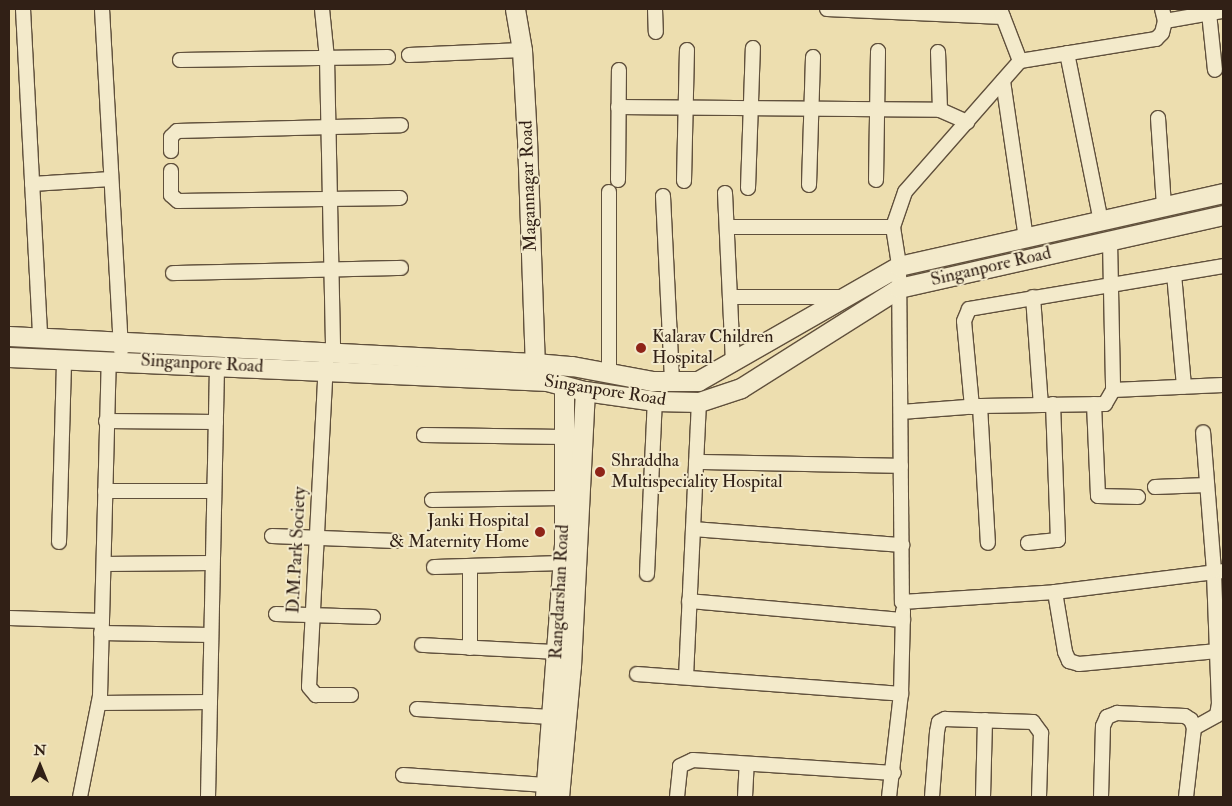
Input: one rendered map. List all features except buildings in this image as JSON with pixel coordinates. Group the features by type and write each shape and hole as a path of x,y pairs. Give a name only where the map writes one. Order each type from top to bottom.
{"main road":[{"name":"Magannagar Road","path":"515,9 522,50 535,363"},
{"name":"Singanpore Road","path":"9,357 115,360 217,366 328,358 535,363 672,383 698,381 898,266 1026,239 1223,193"},
{"name":"Singanpore Road","path":"9,336 120,340 328,358 547,381 585,391 655,402 698,402 741,388 899,288 1223,215"},
{"name":"Rangdarshan Road","path":"550,793 551,717 563,563 564,386"},
{"name":"Rangdarshan Road","path":"550,793 571,666 585,391"}],"street":[{"path":"23,9 40,336"},
{"path":"80,797 99,703 104,564 106,421 115,360 120,340 102,9"},
{"name":"D.M.Park Society","path":"322,9 326,58 331,269 310,692 316,695 351,695"},
{"path":"655,9 656,32"},
{"path":"827,9 1002,13 1020,61"},
{"path":"889,797 894,773 901,694 903,620 899,288 893,227 905,192 1020,61 1156,39 1162,33 1164,15 1223,11"},
{"path":"1209,13 1215,70"},
{"path":"748,188 753,48"},
{"path":"409,55 522,50"},
{"path":"684,181 687,50"},
{"path":"876,180 878,51"},
{"path":"938,52 940,110"},
{"path":"1066,53 1100,222"},
{"path":"180,60 388,57"},
{"path":"809,185 813,57"},
{"path":"618,180 619,70"},
{"path":"1002,82 1026,239"},
{"path":"618,106 940,110 967,122"},
{"path":"1158,118 1164,207"},
{"path":"171,151 172,137 177,131 401,125"},
{"path":"171,171 172,195 178,202 400,198"},
{"path":"32,184 111,179"},
{"path":"609,192 609,373"},
{"path":"726,193 733,361"},
{"path":"663,196 672,383"},
{"path":"727,227 893,227"},
{"path":"901,412 976,406 1108,403 1113,390 1110,240"},
{"path":"988,543 966,314 974,307 1223,266"},
{"path":"173,273 401,268"},
{"path":"1174,274 1184,386"},
{"path":"730,297 844,297"},
{"path":"1028,544 1058,540 1047,404 1032,297"},
{"path":"59,542 64,358"},
{"path":"208,797 217,366"},
{"path":"1113,390 1223,385"},
{"path":"646,574 655,402"},
{"path":"686,677 698,402"},
{"path":"1094,404 1098,496 1138,497"},
{"path":"106,421 216,422"},
{"path":"1194,728 1218,715 1219,571 1207,484 1203,432"},
{"path":"424,435 564,437"},
{"path":"696,462 901,466"},
{"path":"1155,487 1207,484"},
{"path":"105,491 214,491"},
{"path":"432,500 564,498"},
{"path":"693,530 902,545"},
{"path":"272,536 395,541"},
{"path":"104,564 212,563"},
{"path":"434,567 563,563"},
{"path":"470,566 470,648"},
{"path":"902,602 1055,592 1219,571"},
{"path":"1055,592 1065,652 1069,661 1079,664 1217,651"},
{"path":"689,601 903,620"},
{"path":"276,614 374,617"},
{"path":"9,618 211,635"},
{"path":"422,645 556,652"},
{"path":"637,674 901,694"},
{"path":"99,703 210,702"},
{"path":"417,709 551,717"},
{"path":"1101,797 1103,726 1107,717 1117,713 1185,716 1194,728 1186,797"},
{"path":"932,797 939,722 946,719 1032,722 1041,733 1039,797"},
{"path":"983,797 985,720"},
{"path":"677,797 680,766 684,762 894,773"},
{"path":"745,797 747,764"},
{"path":"403,775 550,793"}],"place":[{"name":"Kalarav Children Hospital","path":"641,348"},
{"name":"Shraddha Multispeciality Hospital","path":"600,472"},
{"name":"Janki Hospital & Maternity Home","path":"540,532"}]}
